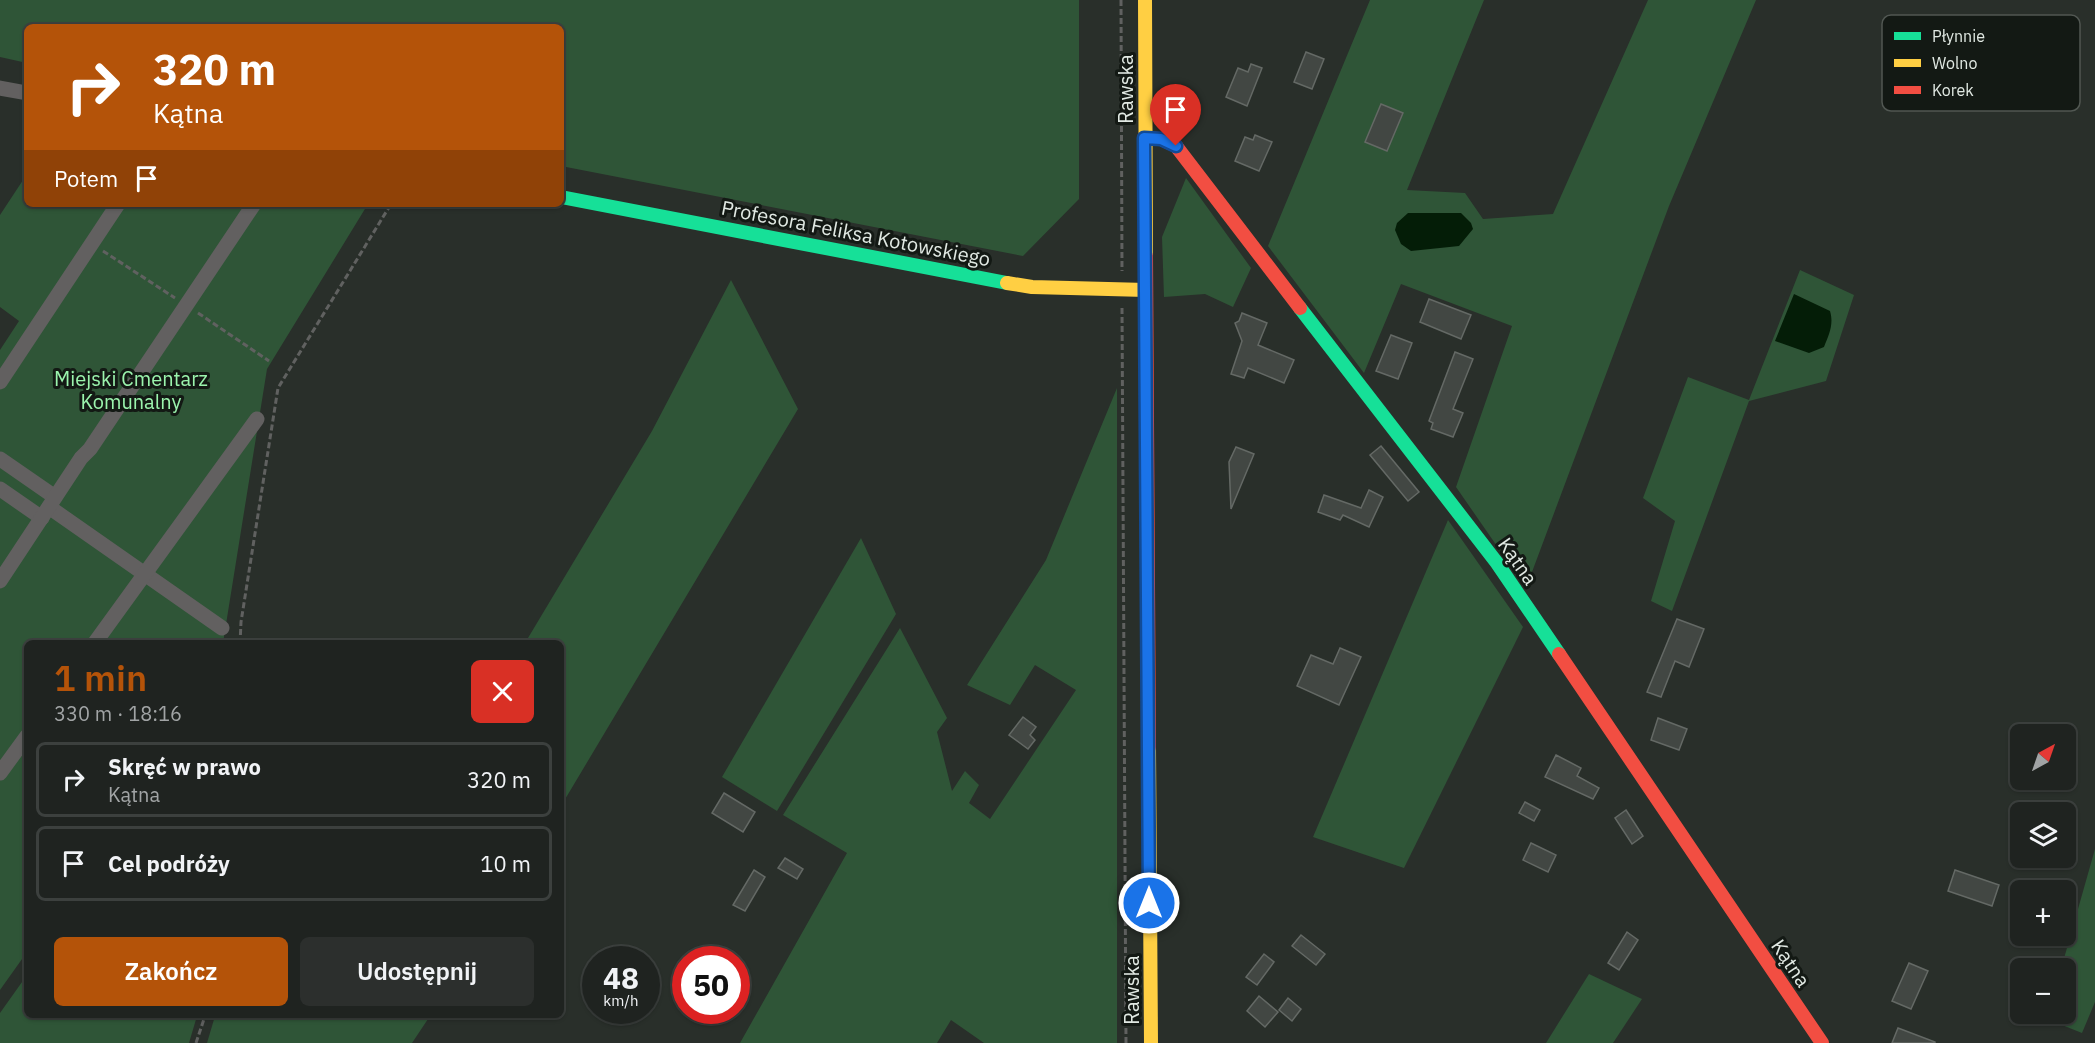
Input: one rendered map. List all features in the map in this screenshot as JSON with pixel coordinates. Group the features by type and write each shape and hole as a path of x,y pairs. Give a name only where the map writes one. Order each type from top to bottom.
{"street":[{"name":"Rawska","path":"1144,0 1150,1043"},
{"path":"0,88 24,92"},
{"name":"Kątna","path":"1144,138 1161,139 1176,146 1497,564 1822,1043"},
{"name":"Profesora Feliksa Kotowskiego","path":"564,198 1000,282 1032,287 1146,290"},
{"path":"0,382 116,207"},
{"path":"0,581 252,207"},
{"path":"97,640 257,419"},
{"path":"0,459 49,507 222,628"},
{"path":"0,489 49,507"},
{"path":"0,773 24,740"}],"path":[{"path":"1121,0 1126,1043"},
{"path":"240,640 241,622 278,388 390,207"},
{"path":"196,1043 204,1018"}],"green space":[{"path":"0,0 1079,0 1079,199 1023,256 564,167 564,24 24,24 24,62 0,57"},
{"path":"1370,0 1484,0 1407,190 1465,193 1483,219 1553,214 1648,0 1756,0 1669,206 1526,588 1456,487 1512,326 1401,284 1364,373 1268,246"},
{"path":"1186,178 1251,268 1233,307 1205,294 1164,297 1162,237"},
{"name":"Miejski Cmentarz Komunalny","path":"24,179 24,207 366,207 267,369 223,640 24,640 24,956 0,990 0,350 19,321 0,307 0,215"},
{"path":"1800,270 1854,295 1826,381 1749,401 1672,611 1651,601 1675,521 1643,498 1688,377 1749,400"},
{"path":"731,280 798,409 564,801 564,640 527,640 652,431"},
{"path":"1117,388 1117,1043 984,1043 951,1020 937,1043 740,1043 847,853 783,815 900,628 947,718 937,732 952,791 965,771 979,785 969,803 990,819 1076,690 1035,665 1010,705 967,685 1046,560"},
{"path":"1448,520 1523,627 1404,868 1313,837"},
{"path":"861,538 896,614 777,811 722,777"},
{"path":"2095,849 2095,1002 2082,1033 2060,1024 2076,1024 2076,958 2064,958 2068,946 2076,946 2076,916"},
{"path":"1589,974 1642,999 1613,1043 1546,1043"},
{"path":"24,979 24,1018 196,1018 189,1043 0,1043 0,1013"},
{"path":"214,1018 429,1018 412,1043 207,1043"}],"shaded area":[{"path":"1408,213 1461,213 1471,223 1473,229 1459,246 1411,251 1401,244 1395,230 1397,223"},
{"path":"1794,294 1830,311 1831,325 1824,347 1809,353 1775,341"}],"building":[{"path":"1306,52 1324,59 1312,89 1294,82"},
{"path":"1251,64 1262,68 1247,106 1226,97 1238,68 1248,72"},
{"path":"1381,104 1403,113 1387,151 1365,142"},
{"path":"1255,135 1272,142 1259,171 1235,161 1245,137 1253,140"},
{"path":"1429,299 1471,315 1461,339 1420,322"},
{"path":"1242,313 1267,323 1258,345 1294,360 1284,383 1248,368 1244,378 1231,374 1242,341 1235,323 1239,321"},
{"path":"1391,335 1412,343 1398,379 1376,371"},
{"path":"1455,352 1473,359 1453,409 1463,413 1453,437 1431,429 1433,423 1429,421"},
{"path":"1381,446 1419,492 1408,501 1370,455"},
{"path":"1236,447 1254,454 1231,509 1229,462"},
{"path":"1369,490 1383,497 1369,527 1343,515 1340,520 1318,512 1324,495 1361,508"},
{"path":"1677,619 1704,629 1689,667 1675,661 1661,697 1647,692"},
{"path":"1340,648 1361,657 1339,705 1297,686 1311,655 1333,664"},
{"path":"1023,717 1036,727 1030,735 1035,740 1028,749 1009,735"},
{"path":"1658,718 1687,729 1679,750 1651,740"},
{"path":"1556,755 1581,768 1577,776 1599,788 1593,799 1545,777"},
{"path":"724,793 755,812 743,832 712,813"},
{"path":"1525,802 1540,810 1534,821 1519,813"},
{"path":"1626,810 1643,836 1632,844 1615,818"},
{"path":"1531,843 1556,855 1548,872 1523,860"},
{"path":"785,858 803,869 797,879 778,868"},
{"path":"754,870 765,877 745,911 733,905"},
{"path":"1955,870 1999,885 1992,906 1948,891"},
{"path":"1627,932 1638,940 1619,970 1608,963"},
{"path":"1301,935 1325,954 1316,965 1292,946"},
{"path":"1264,954 1274,962 1257,985 1246,977"},
{"path":"1909,963 1928,971 1911,1009 1892,1001"},
{"path":"1259,996 1278,1012 1265,1027 1247,1011"},
{"path":"1288,998 1301,1009 1292,1021 1279,1010"},
{"path":"1898,1028 1935,1042 1935,1043 1892,1043"}],"traffic: fast":[{"path":"564,198 1007,283"},
{"path":"1300,308 1497,563 1559,654"}],"traffic: slow":[{"path":"1145,0 1146,256"},
{"path":"1007,283 1032,287 1146,290"},
{"path":"1149,747 1151,1043"}],"traffic: jam":[{"path":"1144,138 1161,139 1176,146 1300,308"},
{"path":"1146,256 1149,747"},
{"path":"1559,654 1822,1043"}],"route":[{"path":"1149,903 1144,138 1166,140 1176,146"}]}
